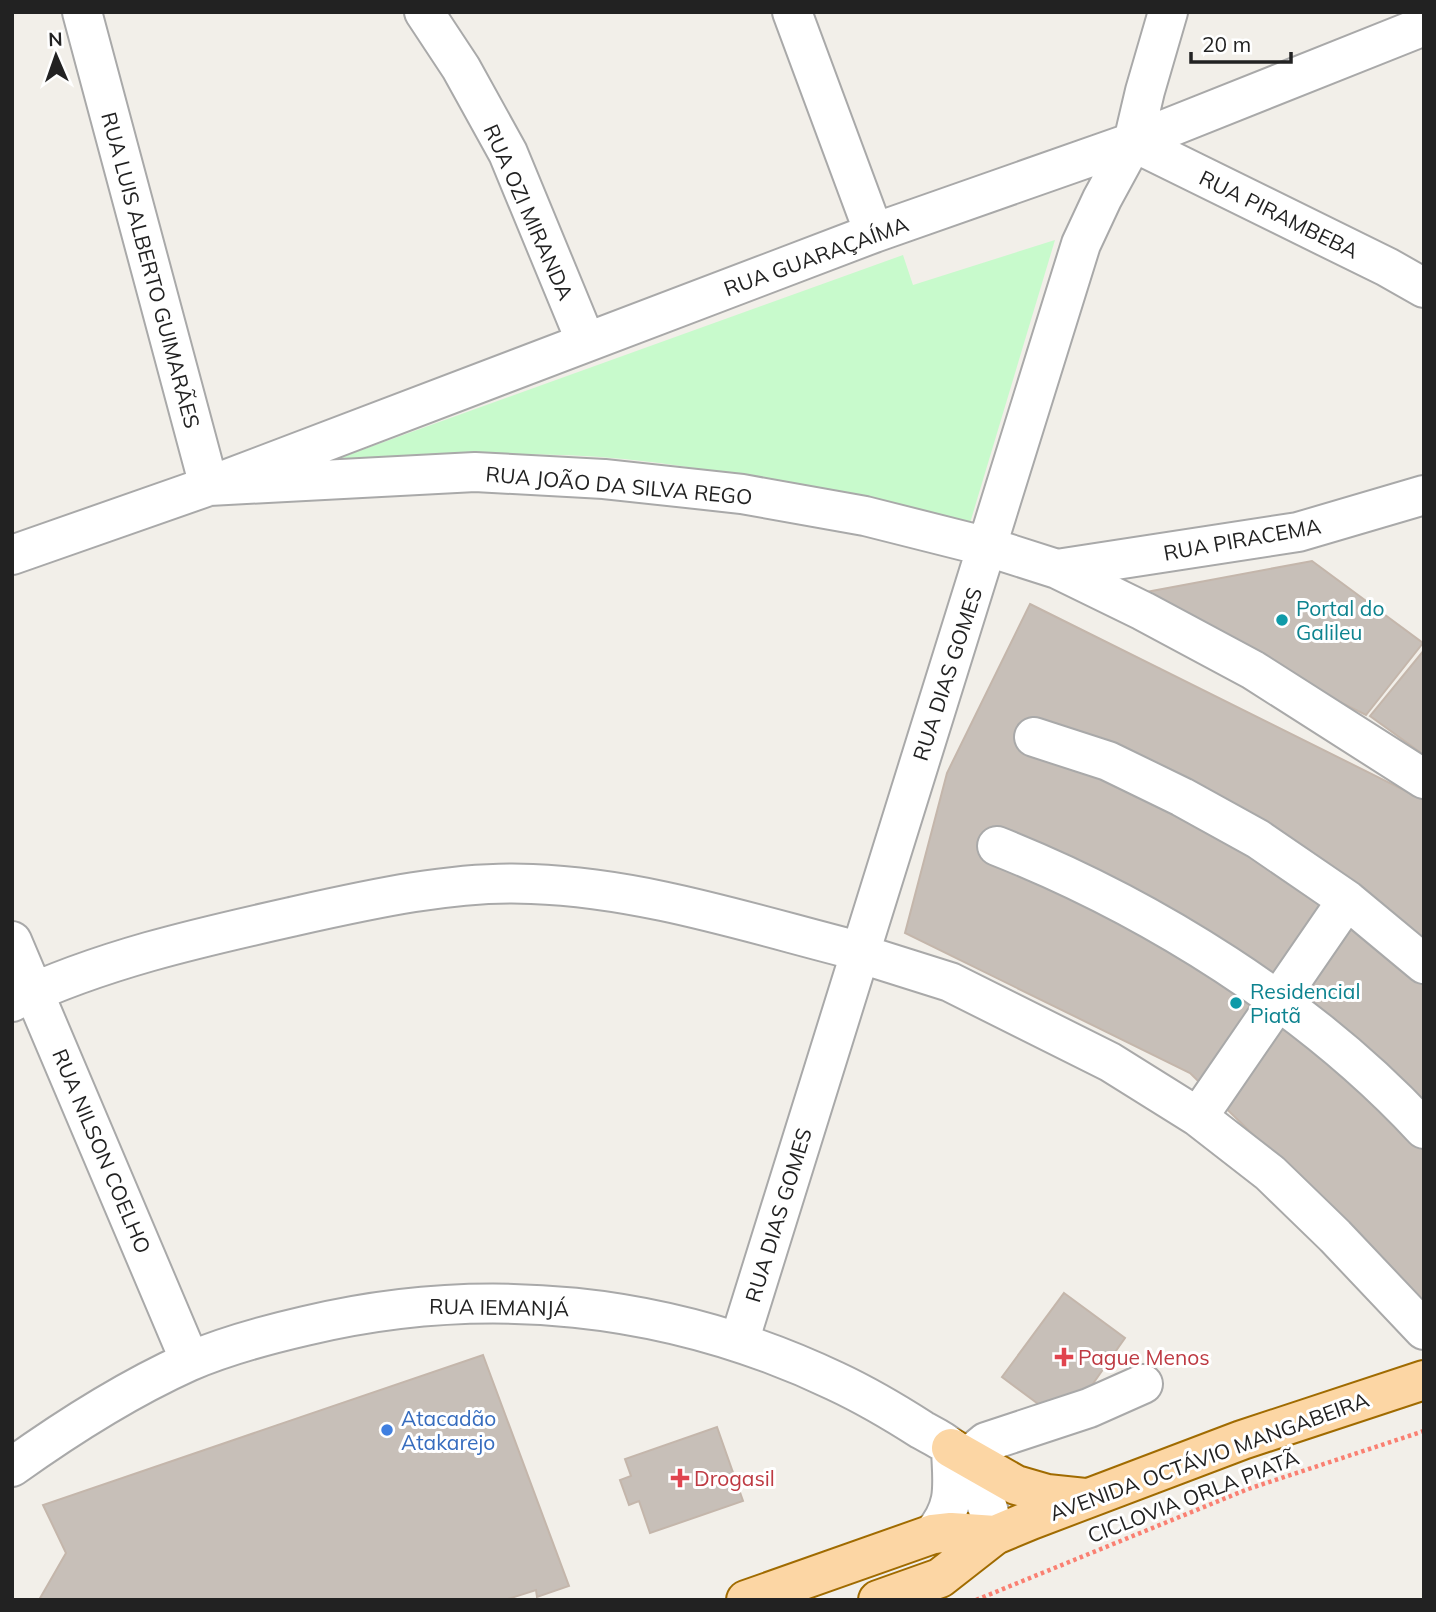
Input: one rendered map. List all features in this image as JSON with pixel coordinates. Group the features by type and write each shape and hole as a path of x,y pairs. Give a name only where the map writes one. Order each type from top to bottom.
{"main road":[{"name":"AVENIDA OCTÁVIO MANGABEIRA","path":"878,1600 940,1578 995,1535 1242,1440 1424,1380"},
{"path":"959,1452 1016,1485 1047,1494 1087,1498"},
{"name":"AVENIDA OCTÁVIO MANGABEIRA","path":"746,1600 933,1534 951,1532 995,1535"}],"street":[{"name":"RUA LUIS ALBERTO GUIMARÃES","path":"82,12 209,486"},
{"name":"RUA OZI MIRANDA","path":"424,12 461,68 508,153 586,342"},
{"path":"792,12 874,233"},
{"name":"RUA DIAS GOMES","path":"739,1342 1081,244 1133,142 1144,91 1168,12"},
{"name":"RUA GUARAÇAÍMA","path":"209,486 874,233 1133,142 1424,26"},
{"name":"RUA PIRAMBEBA","path":"1133,142 1387,267 1424,288"},
{"name":"RUA JOÃO DA SILVA REGO","path":"12,555 209,486 475,472 604,479 742,494 865,516 988,547 1057,569 1253,670 1424,779"},
{"name":"RUA PIRACEMA","path":"1057,569 1298,532 1424,495"},
{"path":"1034,737 1108,761 1182,797 1258,839 1347,900 1424,964"},
{"path":"997,846 1052,868 1128,907 1278,1000 1354,1060 1424,1129"},
{"path":"23,996 123,960 215,934 352,904 445,888 531,883 611,891 695,909 859,951 950,982 1110,1062 1198,1117 1270,1174 1335,1236 1424,1330"},
{"path":"1198,1117 1347,900"},
{"name":"RUA NILSON COELHO","path":"12,941 23,996 190,1361"},
{"name":"RUA IEMANJÁ","path":"12,1467 108,1402 190,1361 275,1333 350,1315 416,1306 484,1302 564,1306 636,1315 739,1342 792,1360 890,1409 959,1452 979,1485 995,1535"},
{"path":"933,1534 948,1513 952,1501 959,1452 1089,1408 1143,1384"}],"path":[{"name":"CICLOVIA ORLA PIATÃ","path":"976,1600 1248,1489 1424,1431"}],"green space":[{"path":"1055,240 970,523 755,478 624,459 514,454 331,461 903,255 913,285"}],"building":[{"name":"Portal do Galileu","path":"1312,561 1423,643 1366,715 1125,596"},
{"name":"Residencial Piatã","path":"1030,604 1424,800 1424,1302 1190,1073 905,933 947,773"},
{"path":"1424,650 1424,755 1370,716"},
{"name":"Pague Menos","path":"1064,1293 1125,1338 1078,1405 1041,1406 1002,1377"},
{"name":"Atacadão Atakarejo","path":"483,1355 569,1586 537,1597 536,1590 505,1600 39,1600 66,1553 43,1505"},
{"name":"Drogasil","path":"717,1427 743,1501 650,1533 639,1501 629,1505 620,1480 631,1476 625,1459"}],"place":[{"name":"Portal do Galileu","path":"1282,620"},
{"name":"Residencial Piatã","path":"1236,1003"},
{"name":"Pague Menos","path":"1064,1357"},
{"name":"Atacadão Atakarejo","path":"387,1430"},
{"name":"Drogasil","path":"680,1478"}]}
